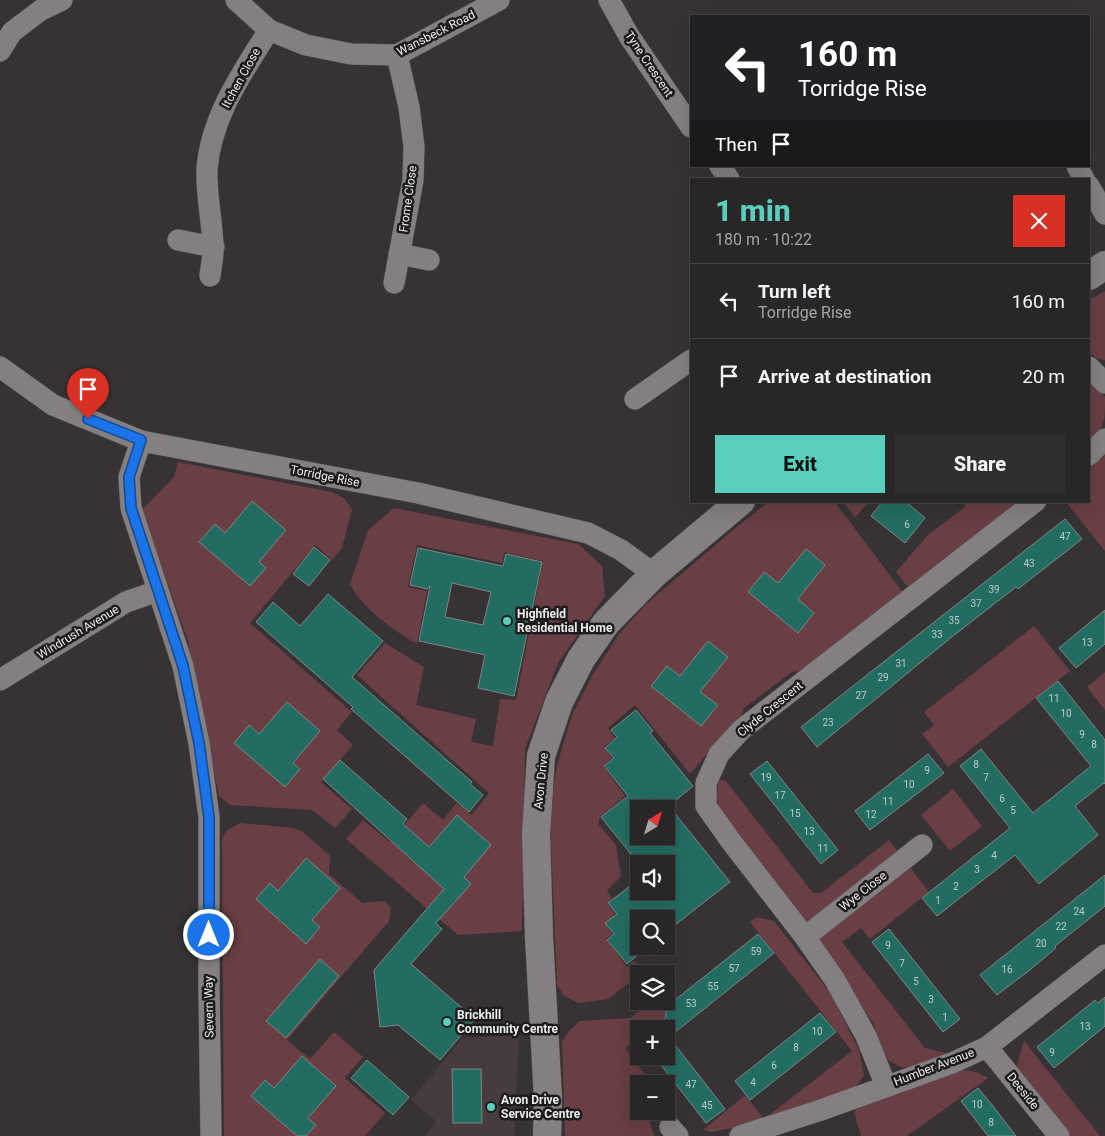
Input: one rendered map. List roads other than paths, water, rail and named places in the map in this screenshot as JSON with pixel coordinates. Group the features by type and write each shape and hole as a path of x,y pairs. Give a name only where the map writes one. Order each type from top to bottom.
{"street":[{"path":"0,50 12,32 41,10 62,0"},
{"name":"Wansbeck Road","path":"236,0 269,30 306,45 351,54 396,55 499,0"},
{"name":"Tyne Crescent","path":"609,0 629,36 690,126"},
{"name":"Itchen Close","path":"210,276 214,247 207,169 212,138 224,104 269,30"},
{"name":"Frome Close","path":"394,283 413,180 414,147 409,108 396,55"},
{"path":"721,167 727,178"},
{"path":"1090,188 1105,214"},
{"path":"178,240 214,247"},
{"path":"399,254 429,260"},
{"path":"1090,275 1105,265"},
{"path":"635,399 690,361"},
{"name":"Torridge Rise","path":"0,367 54,405 141,440 418,493 588,533 620,550 654,574"},
{"path":"1090,368 1105,383"},
{"path":"1090,454 1105,439"},
{"name":"Severn Way","path":"141,440 129,477 131,508 183,666 199,743 209,817 211,1136"},
{"name":"Avon Drive","path":"547,1136 548,1099 538,938 536,834 542,756 559,702 581,659 606,622 654,574 739,503"},
{"name":"Clyde Crescent","path":"886,1086 866,1036 835,980 805,937 706,806 706,782 719,754 741,730 1033,503"},
{"name":"Windrush Avenue","path":"0,680 126,602 158,591"},
{"name":"Wye Close","path":"805,937 922,845"},
{"name":"Humber Avenue","path":"740,1136 821,1110 952,1063 987,1047 1105,955"},
{"name":"Deeside","path":"987,1047 1059,1136"}],"place":[{"name":"Highfield Residential Home","path":"507,621"},
{"name":"Brickhill Community Centre","path":"447,1022"},
{"name":"Avon Drive Service Centre","path":"491,1107"}]}
